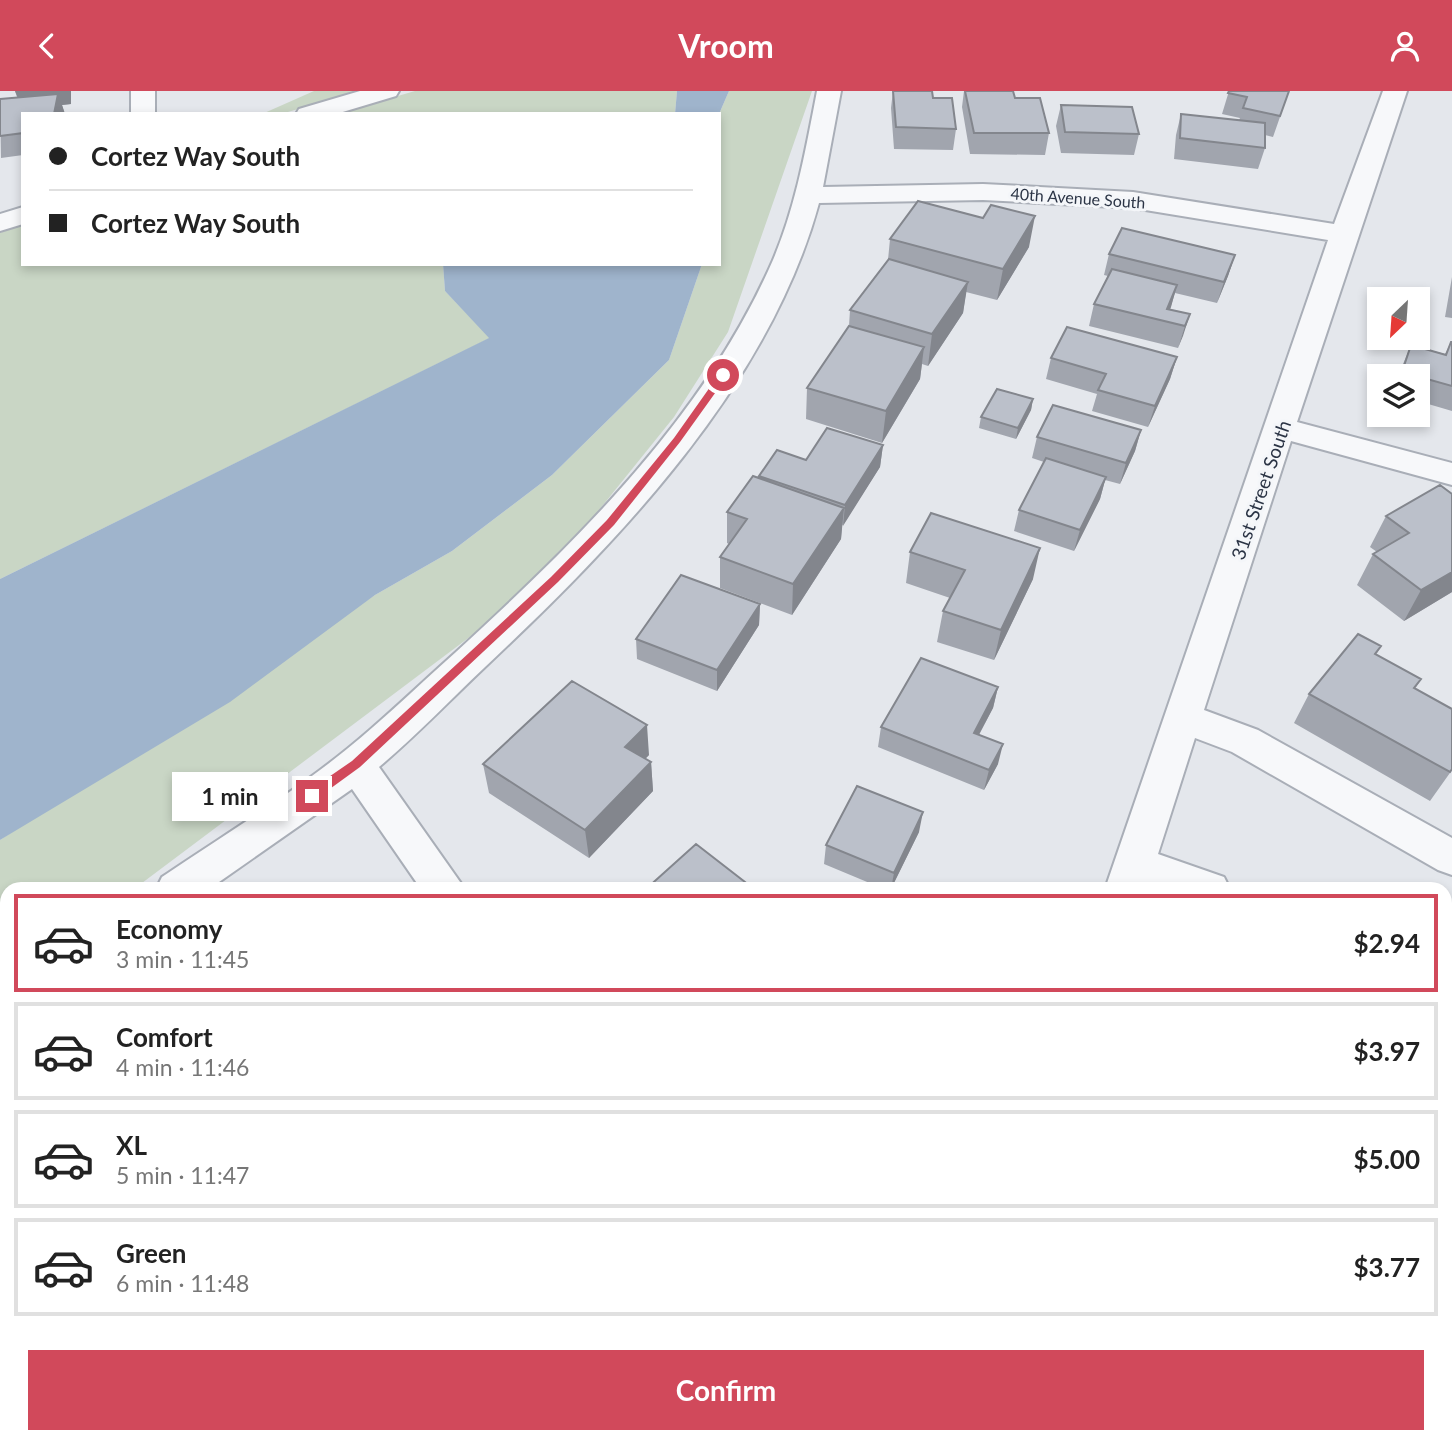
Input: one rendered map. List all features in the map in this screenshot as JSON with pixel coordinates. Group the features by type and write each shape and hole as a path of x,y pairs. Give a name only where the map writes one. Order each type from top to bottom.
{"street":[{"path":"142,91 143,112"},
{"path":"315,112 387,91"},
{"path":"187,882 356,764 527,608 611,522 677,440 738,354 786,261 809,195 830,91"},
{"name":"31st Street South","path":"1130,876 1282,428 1344,234 1395,91"},
{"name":"40th Avenue South","path":"809,195 983,192 1133,200 1344,234"},
{"path":"0,223 21,216"},
{"path":"1282,428 1452,474"},
{"path":"1184,718 1245,741 1452,858"},
{"path":"356,764 439,882"},
{"path":"1130,876 1166,882"}],"green space":[{"path":"314,91 360,91 288,112 267,112"},
{"path":"415,91 677,91 675,112 343,112"},
{"path":"729,91 812,91 728,332 674,417 595,515 479,630 143,882 0,882 0,840 375,595 452,551 552,475 669,360 701,266 721,266 720,112"},
{"path":"21,225 21,266 443,266 445,291 490,338 0,579 0,233"}],"water":[{"path":"677,91 729,91 720,112 675,112"},
{"path":"443,266 701,266 669,360 552,475 452,551 375,595 230,702 0,840 0,579 489,338 445,291"}],"building":[{"path":"893,91 932,91 933,98 952,98 956,129 896,127"},
{"path":"965,91 1013,91 1015,98 1040,98 1049,133 974,133"},
{"path":"1289,91 1280,116 1243,108 1247,97 1228,93"},
{"path":"58,94 54,112 21,112 21,133 0,136 0,99"},
{"path":"1061,105 1132,107 1139,134 1065,132"},
{"path":"1181,114 1265,123 1265,148 1180,138"},
{"path":"918,201 983,218 991,205 1035,216 1003,269 890,239"},
{"path":"1122,228 1235,255 1224,282 1109,254"},
{"path":"889,259 968,282 932,334 850,310"},
{"path":"1112,269 1177,285 1167,309 1190,314 1185,326 1094,304"},
{"path":"849,326 924,347 886,411 807,388"},
{"path":"1067,327 1177,357 1155,406 1098,390 1106,374 1051,358"},
{"path":"1452,342 1452,386 1430,380 1430,364 1405,364 1409,350 1428,350 1446,355"},
{"path":"997,389 1033,399 1018,428 981,417"},
{"path":"1053,405 1141,430 1126,463 1037,437"},
{"path":"827,428 883,445 845,505 759,476 777,450 806,460"},
{"path":"1046,458 1106,477 1080,530 1019,510"},
{"path":"753,476 844,508 793,584 720,557 747,519 727,512"},
{"path":"1440,485 1452,494 1452,572 1421,590 1373,554 1409,533 1386,516"},
{"path":"931,513 1040,548 1001,630 943,611 965,570 910,552"},
{"path":"681,575 760,604 717,670 636,639"},
{"path":"1358,634 1381,646 1375,654 1421,679 1414,688 1452,709 1450,772 1309,694"},
{"path":"921,658 998,687 974,733 1003,744 989,770 881,727"},
{"path":"572,681 647,725 625,747 651,762 585,830 483,764"},
{"path":"857,786 923,812 894,873 826,845"},
{"path":"696,844 745,882 654,882"}],"route":[{"path":"312,796 356,764 517,618 611,522 677,440 723,375"}]}
